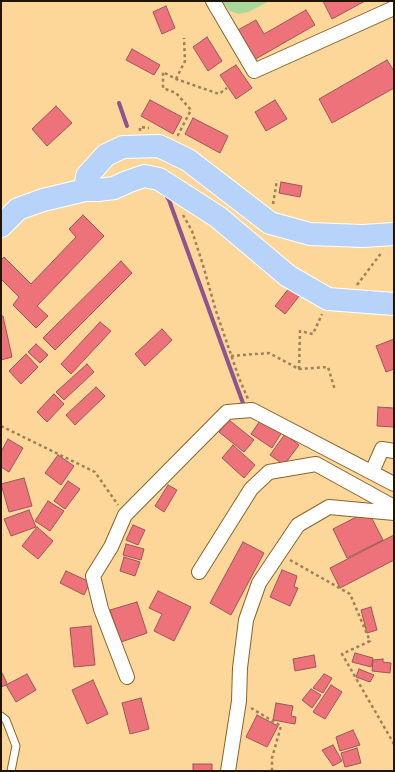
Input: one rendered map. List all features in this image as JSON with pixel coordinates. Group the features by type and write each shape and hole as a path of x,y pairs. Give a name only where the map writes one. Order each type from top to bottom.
{"main road":[{"path":"84,190 87,176 106,155 123,147 159,146 188,160 270,223 310,234 363,236 390,240"},
{"path":"1,226 18,208 84,190 114,188 144,176 159,179 218,217 288,276 337,300 394,304"}],"street":[{"path":"212,1 254,71 394,8"},
{"path":"127,677 101,609 93,576 111,547 125,515 227,412 252,410 394,484"},
{"path":"372,472 382,449 394,451"},
{"path":"199,572 251,489 269,472 316,464 394,508"},
{"path":"228,771 239,701 240,668 246,620 259,583 298,525 329,507 394,513"}],"lane":[{"path":"1,716 6,720 16,746 11,771"}],"path":[{"path":"176,79 185,60 184,38"},
{"path":"178,135 191,110 176,93 163,88 163,72 176,79 219,94 227,88"},
{"path":"270,223 277,180"},
{"path":"181,212 192,231 204,264 216,311 231,356 252,410"},
{"path":"299,370 300,331 313,334 337,300 390,240"},
{"path":"231,356 269,353 299,370 328,368 335,390"},
{"path":"1,426 95,472 125,515"},
{"path":"278,554 350,594 370,641 342,654 394,744"},
{"path":"239,701 281,726 272,758 272,771"}],"green space":[{"path":"222,1 270,1 248,12 239,14 230,11"}],"building":[{"path":"323,1 365,1 332,19"},
{"path":"166,6 175,28 162,34 153,12"},
{"path":"306,10 315,25 254,60 238,30 256,20 264,34"},
{"path":"207,37 222,61 208,71 193,47"},
{"path":"132,49 160,65 154,75 126,60"},
{"path":"387,60 394,71 394,88 332,123 319,99"},
{"path":"236,65 252,88 236,99 220,75"},
{"path":"150,100 182,117 173,134 141,116"},
{"path":"275,100 287,119 266,131 255,112"},
{"path":"56,106 72,123 47,146 32,129"},
{"path":"193,118 228,136 220,153 185,134"},
{"path":"281,182 302,186 300,197 279,193"},
{"path":"83,215 104,236 37,306 48,316 36,328 13,305 19,297 1,279 1,260 4,257 31,284 76,237 69,229"},
{"path":"121,261 132,273 55,350 43,338"},
{"path":"290,287 300,295 285,314 275,306"},
{"path":"1,316 3,316 12,357 1,360"},
{"path":"100,322 111,331 71,374 61,364"},
{"path":"162,329 172,340 145,366 135,354"},
{"path":"394,339 394,369 386,372 376,346"},
{"path":"36,344 48,355 40,363 28,352"},
{"path":"26,354 38,367 21,384 9,371"},
{"path":"87,364 94,372 64,400 56,392"},
{"path":"96,387 105,396 75,425 66,415"},
{"path":"54,394 64,404 47,422 37,412"},
{"path":"378,407 394,408 394,427 377,426"},
{"path":"262,418 282,432 272,448 251,434"},
{"path":"229,420 254,440 244,452 219,432"},
{"path":"285,434 299,445 284,465 270,455"},
{"path":"8,439 23,448 9,472 1,467 1,452"},
{"path":"233,445 255,465 244,478 222,458"},
{"path":"58,455 74,466 61,485 45,473"},
{"path":"24,478 32,506 9,512 1,484"},
{"path":"68,481 80,489 65,509 54,501"},
{"path":"168,485 177,490 164,512 155,506"},
{"path":"48,501 64,511 50,531 35,521"},
{"path":"29,510 36,527 11,536 4,519"},
{"path":"368,511 383,540 347,558 333,529"},
{"path":"133,525 145,530 138,545 126,540"},
{"path":"37,527 53,541 38,559 22,546"},
{"path":"394,535 394,560 340,588 330,568"},
{"path":"243,542 264,553 231,615 210,603"},
{"path":"126,544 144,549 141,560 123,555"},
{"path":"124,557 140,562 135,576 120,571"},
{"path":"282,570 297,576 294,587 298,588 290,606 270,597"},
{"path":"66,571 90,582 84,595 60,583"},
{"path":"158,591 191,607 174,641 154,631 162,614 149,608"},
{"path":"137,602 147,633 121,642 110,610"},
{"path":"371,607 377,630 367,633 361,610"},
{"path":"91,626 95,665 74,667 70,628"},
{"path":"355,653 373,658 371,667 352,662"},
{"path":"314,655 316,667 295,671 293,659"},
{"path":"383,659 383,662 391,663 390,673 372,671 373,660"},
{"path":"359,669 374,675 370,682 356,677"},
{"path":"1,671 7,683 1,687"},
{"path":"27,674 36,690 16,702 6,685"},
{"path":"324,674 332,678 323,693 313,688"},
{"path":"93,680 108,714 87,724 72,690"},
{"path":"331,685 342,692 325,719 313,712"},
{"path":"311,689 321,695 312,708 302,700"},
{"path":"141,698 149,729 130,734 122,703"},
{"path":"276,703 293,706 291,716 296,717 295,724 273,720"},
{"path":"257,715 278,726 267,747 246,737"},
{"path":"353,730 360,745 340,751 336,737"},
{"path":"333,745 342,761 333,766 322,750"},
{"path":"357,748 361,763 345,767 341,753"},
{"path":"193,764 212,764 212,771 193,771"}],"waterway":[{"path":"119,103 127,126"},
{"path":"165,194 169,200 244,406"}]}
